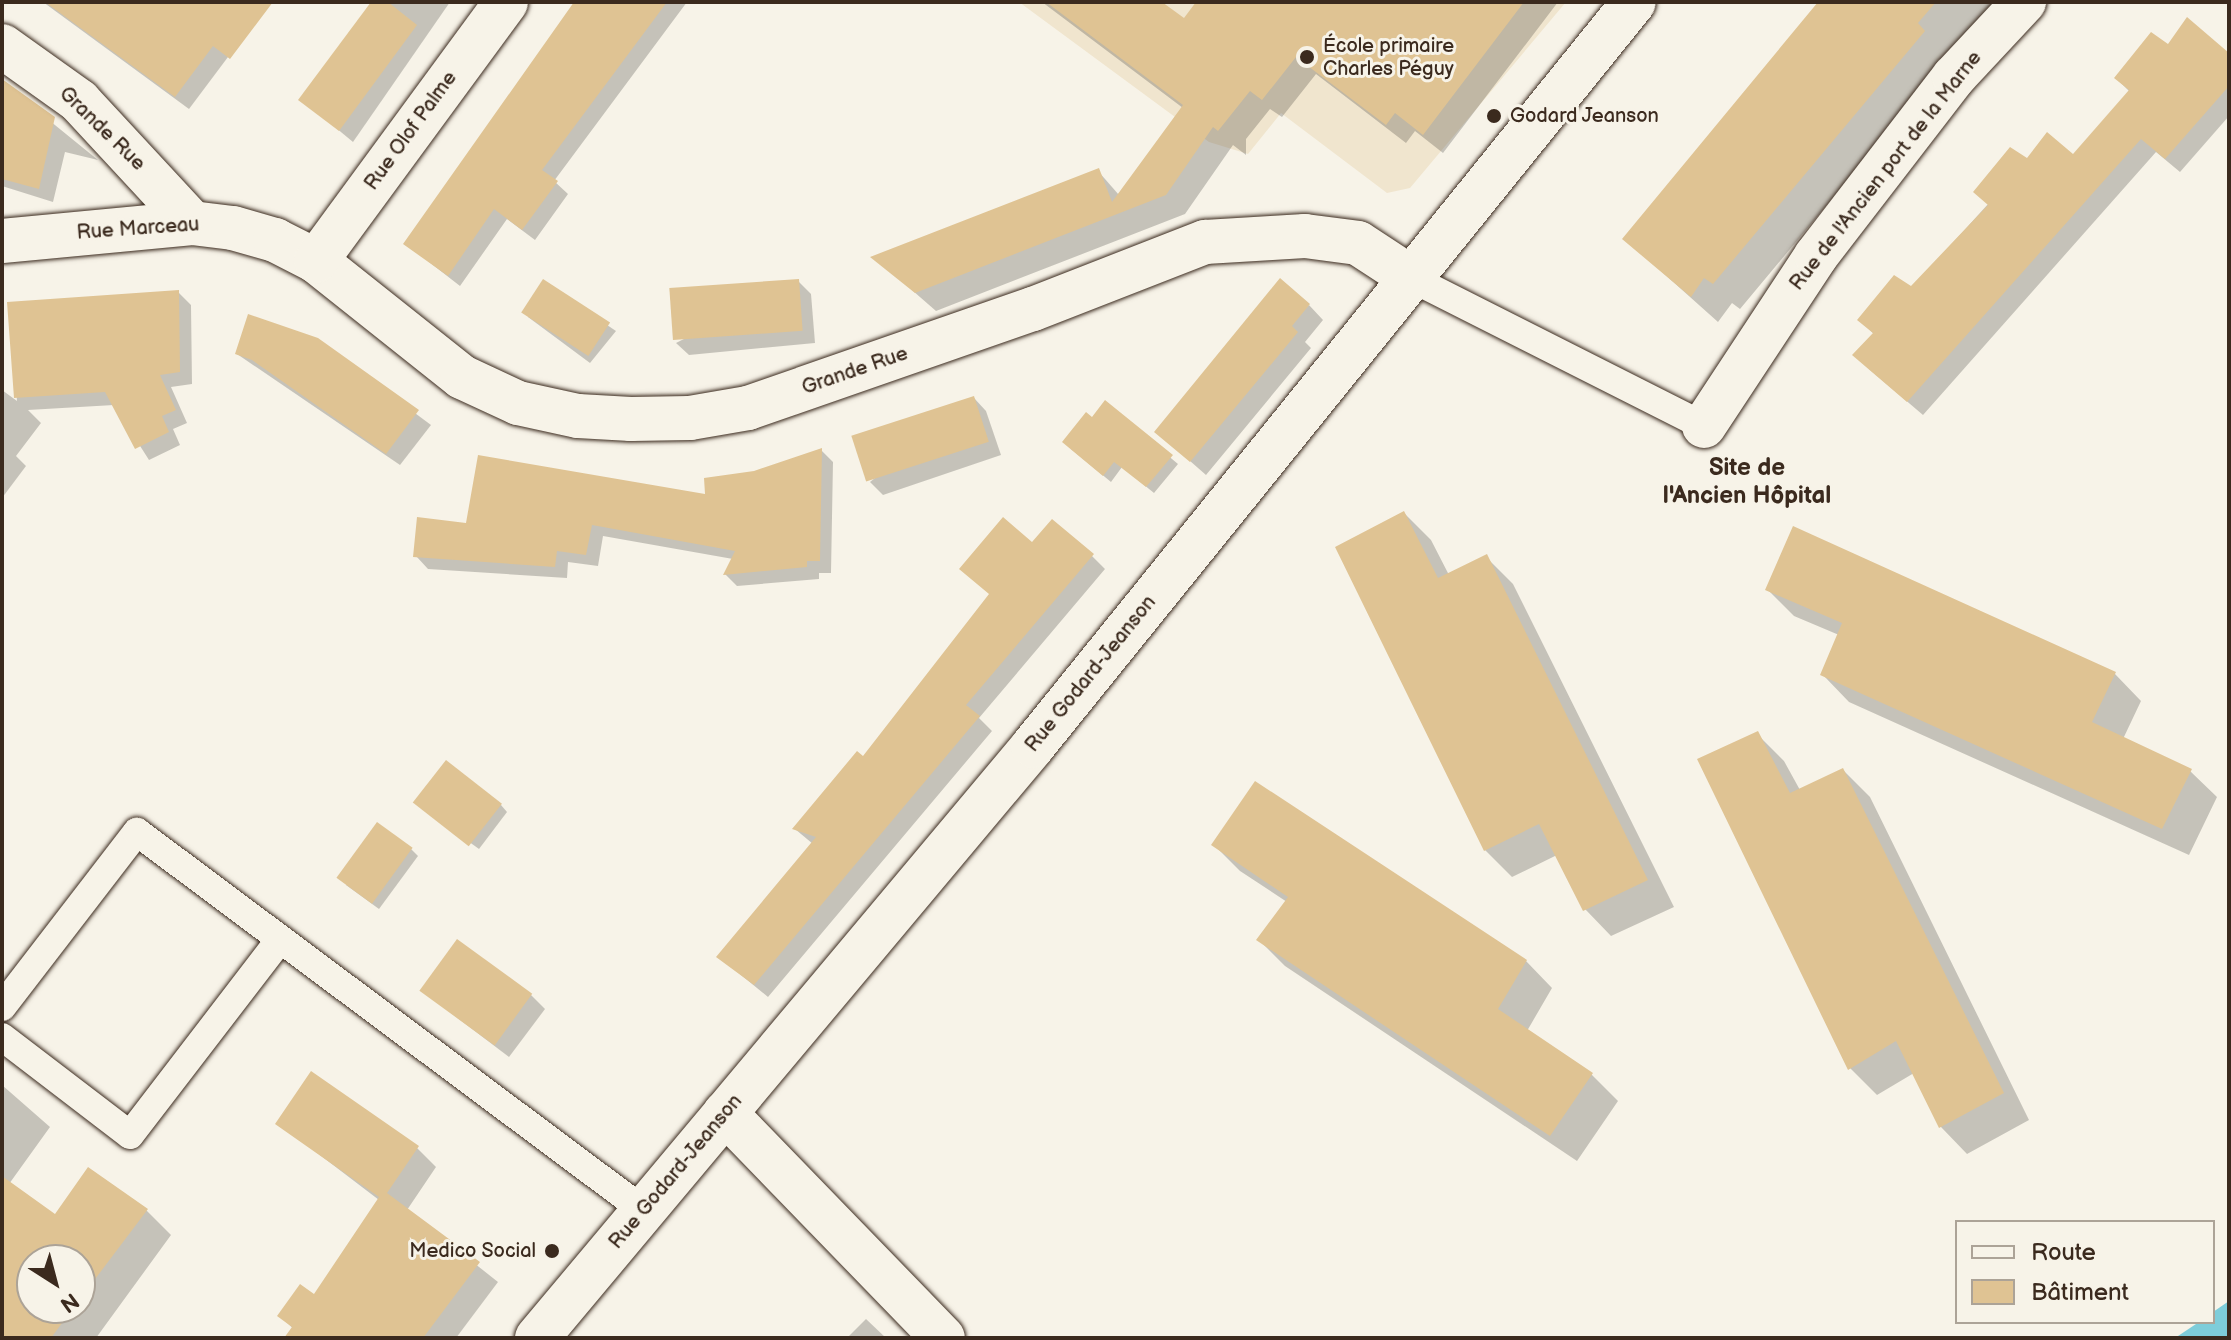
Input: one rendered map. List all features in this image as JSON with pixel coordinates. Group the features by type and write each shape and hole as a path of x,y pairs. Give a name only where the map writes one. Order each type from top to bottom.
{"street":[{"name":"Rue Olof Palme","path":"316,261 506,2"},
{"name":"Rue Godard-Jeanson","path":"537,1338 1413,279 1634,2"},
{"name":"Rue de l'Ancien port de la Marne","path":"1704,426 1816,256 1954,77 2024,2"},
{"name":"Grande Rue","path":"2,46 79,101 192,223"},
{"name":"Rue Marceau","path":"2,241 192,223 275,240 316,261"},
{"name":"Grande Rue","path":"316,261 462,377 518,403 578,416 631,419 690,418 748,408 1033,309 1205,242 1305,236 1358,243 1413,279"},
{"path":"725,1113 943,1338"}],"lane":[{"path":"1413,279 1704,426"},
{"path":"2,1007 137,832 643,1210"},
{"path":"2,1037 130,1135 279,941"}],"shaded area":[{"name":"École primaire Charles Péguy","path":"1019,2 1566,2 1410,188 1387,193 1281,113 1248,154 1209,142"}],"water":[{"path":"2229,1301 2229,1338 2175,1338 2196,1324 2215,1324 2215,1311"}],"building":[{"path":"45,2 273,2 230,59 213,46 175,97"},
{"path":"371,2 388,2 417,25 339,131 298,100"},
{"path":"574,2 667,2 542,170 558,181 522,230 494,209 448,276 403,244"},
{"name":"École primaire Charles Péguy","path":"1046,2 1162,2 1184,18 1196,2 1524,2 1423,135 1395,113 1386,125 1296,57 1262,100 1250,91 1218,131 1213,127 1166,195 915,293 870,257 1099,168 1112,202 1183,105"},
{"path":"1818,2 1936,2 1918,23 1925,31 1713,284 1704,278 1691,297 1622,239"},
{"path":"2187,17 2229,53 2229,86 2165,159 2141,139 1907,402 1852,355 1873,333 1857,320 1894,275 1911,286 1988,205 1973,192 2010,147 2027,158 2047,132 2073,154 2129,90 2114,78 2151,32 2168,44"},
{"path":"2,79 55,117 39,189 2,179"},
{"path":"1280,278 1310,304 1292,326 1298,332 1190,462 1154,432"},
{"path":"543,279 610,323 588,356 521,313"},
{"path":"799,279 803,331 673,340 669,288"},
{"path":"179,290 180,372 160,375 176,410 162,416 169,432 135,449 105,392 14,398 7,302"},
{"path":"248,314 318,338 419,410 386,454 252,360 235,354"},
{"path":"974,396 989,442 866,482 851,436"},
{"path":"1105,400 1173,455 1146,487 1114,462 1103,476 1062,442 1086,412 1092,417"},
{"path":"822,448 820,561 807,561 807,567 723,575 735,551 592,525 586,555 557,551 555,567 413,557 417,517 466,523 478,455 705,494 704,478 754,471"},
{"path":"1404,511 1438,578 1487,554 1648,880 1583,911 1539,824 1484,851 1335,547"},
{"path":"1003,517 1032,542 1052,519 1094,554 966,705 980,716 754,985 716,957 816,837 792,829 857,751 863,756 989,594 959,569"},
{"path":"1793,526 2116,672 2092,722 2192,769 2162,829 1820,675 1842,623 1765,590"},
{"path":"1758,731 1790,793 1843,768 2004,1093 1939,1128 1896,1041 1848,1070 1697,759"},
{"path":"446,760 502,804 469,846 413,803"},
{"path":"1255,781 1527,960 1498,1009 1593,1073 1550,1136 1256,940 1288,897 1211,845"},
{"path":"377,822 413,848 372,904 336,878"},
{"path":"457,939 532,994 495,1045 419,991"},
{"path":"311,1071 419,1146 387,1193 480,1262 423,1338 284,1338 292,1327 277,1316 300,1284 314,1294 379,1197 275,1124"},
{"path":"88,1167 148,1209 96,1278 96,1244 16,1244 16,1324 61,1324 51,1338 2,1338 2,1176 55,1214"}],"place":[{"name":"École primaire Charles Péguy","path":"1307,57"},
{"name":"Godard Jeanson","path":"1494,116"},
{"name":"Medico Social","path":"552,1251"}],"district":[{"name":"Site de l'Ancien Hôpital","path":"1747,482"}]}
